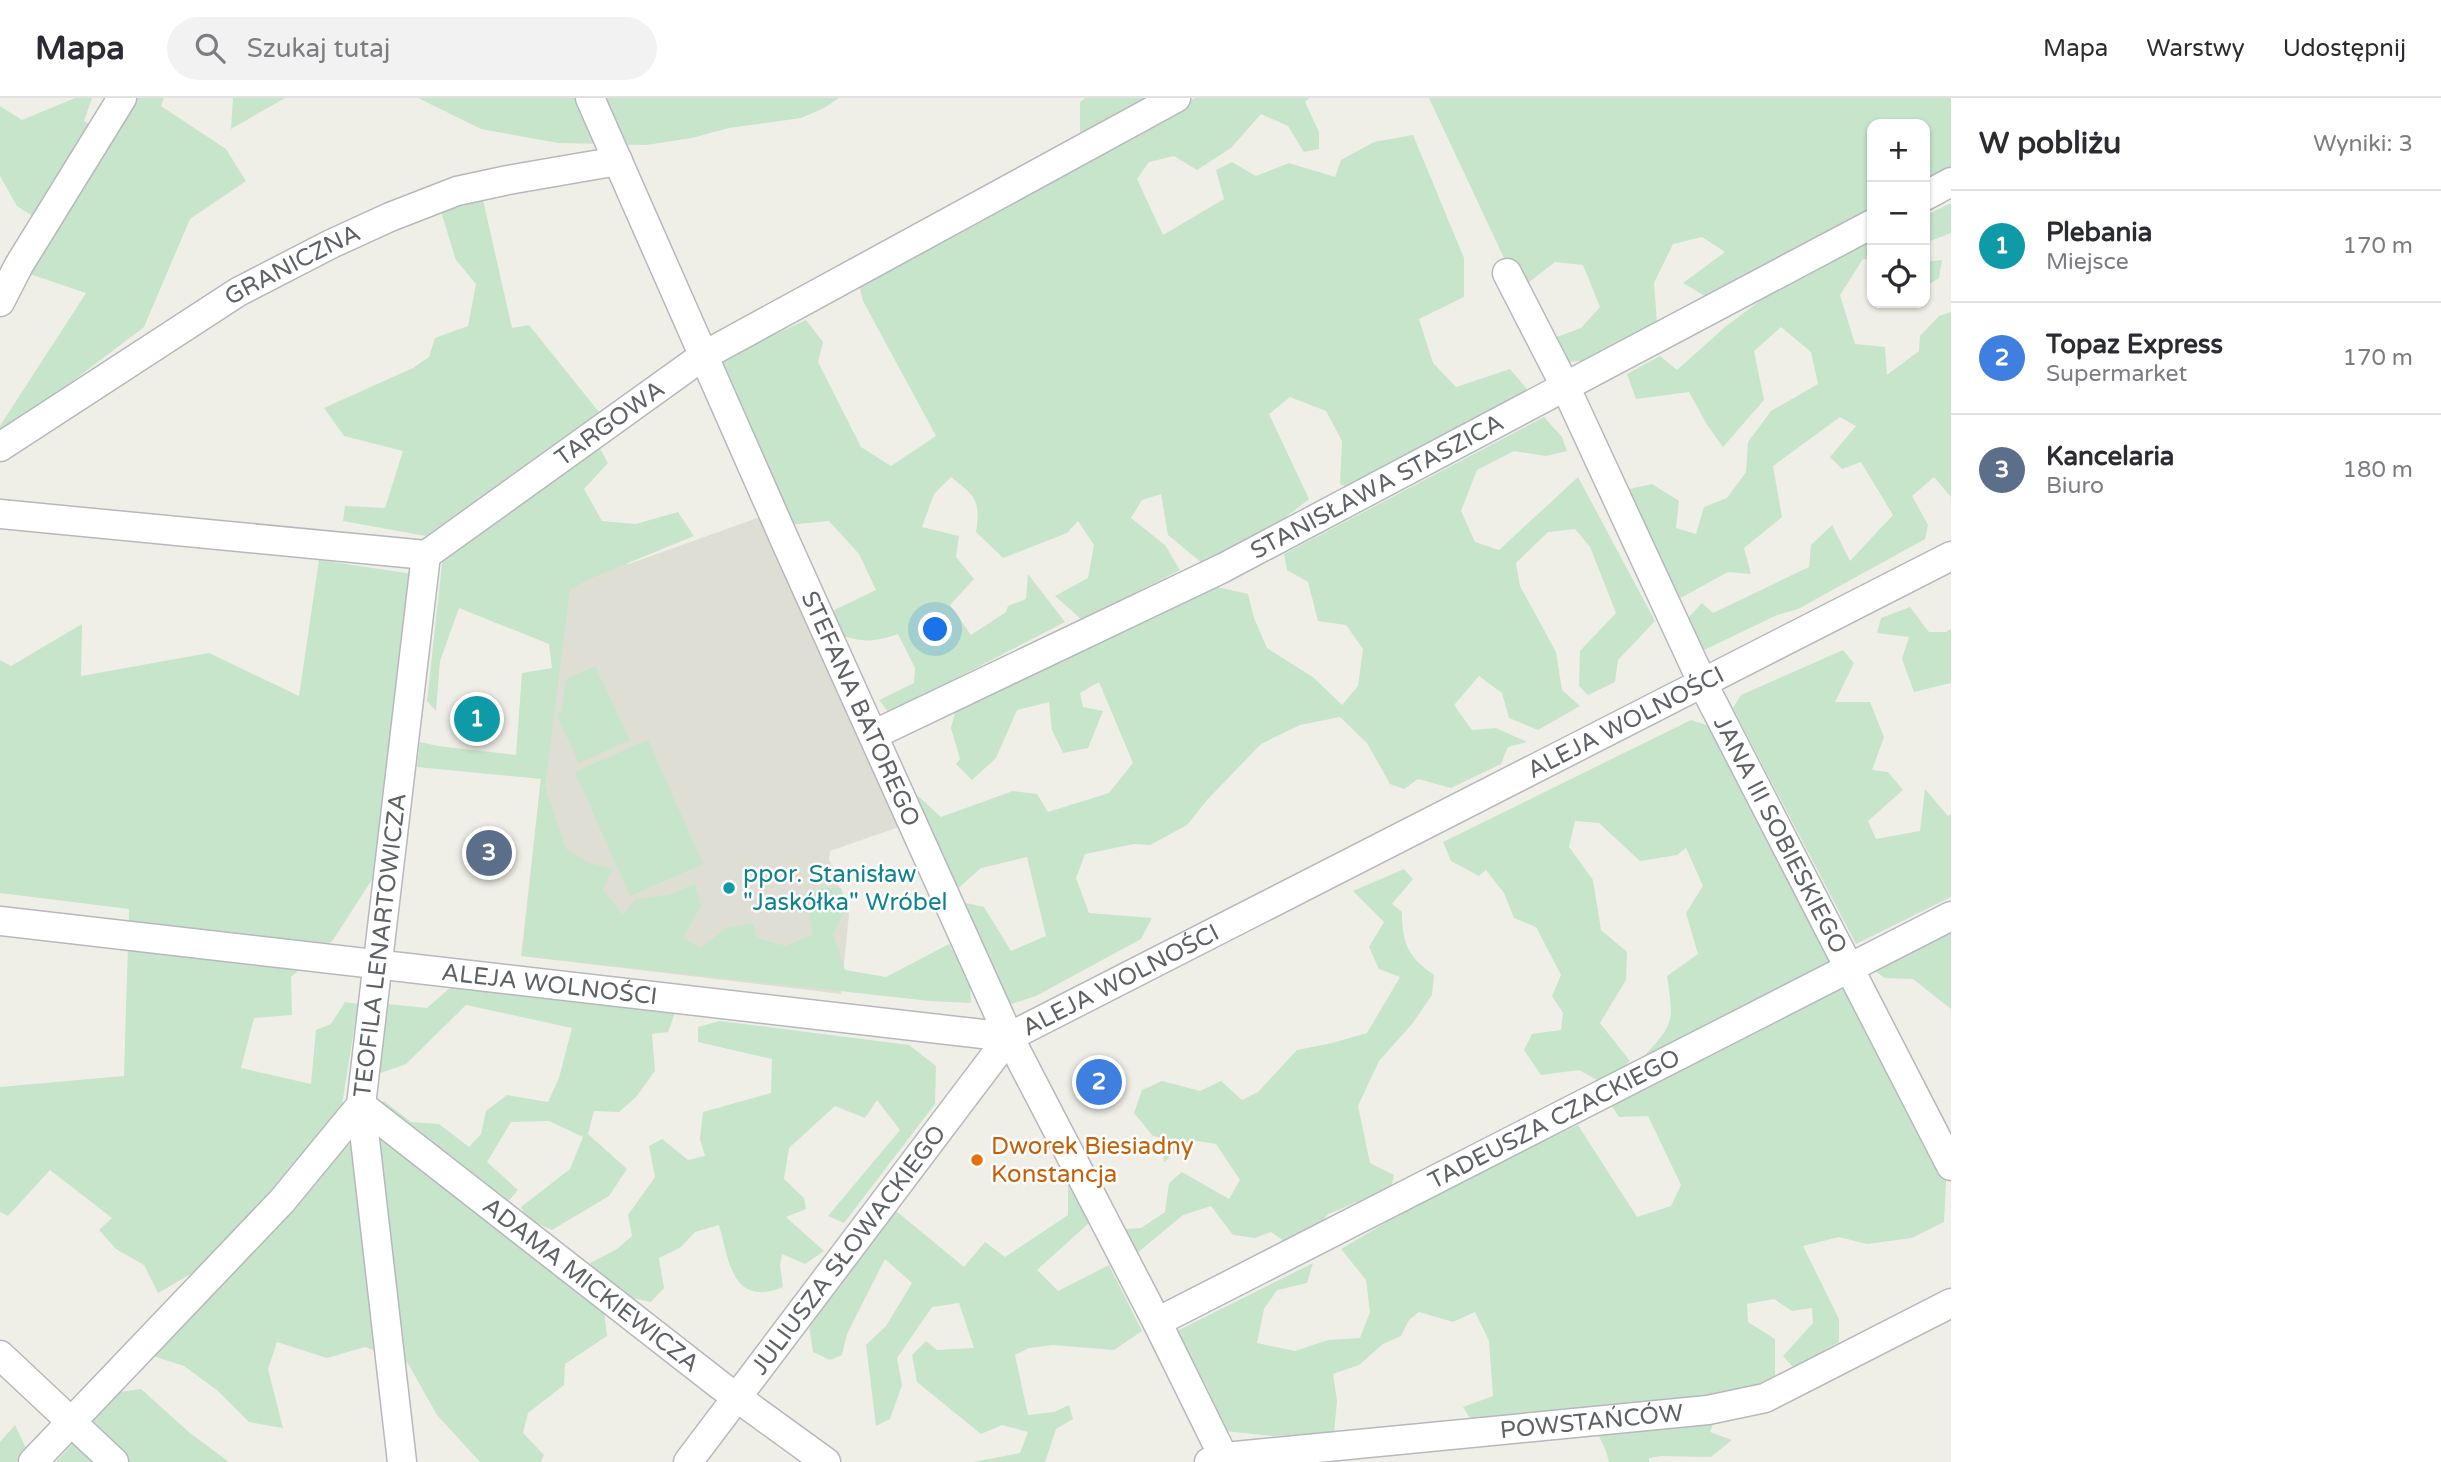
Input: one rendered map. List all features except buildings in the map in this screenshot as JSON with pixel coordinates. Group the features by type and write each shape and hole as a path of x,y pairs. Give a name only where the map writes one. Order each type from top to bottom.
{"street":[{"path":"0,302 19,265 122,98"},
{"name":"STEFANA BATOREGO","path":"590,98 1009,1037 1157,1322 1220,1460"},
{"name":"TARGOWA","path":"426,555 703,356 1176,98"},
{"name":"GRANICZNA","path":"0,447 238,292 331,244 457,191 618,161"},
{"path":"1930,193 1951,182"},
{"name":"STANISŁAWA STASZICA","path":"873,735 1223,568 1867,227"},
{"name":"JANA III SOBIESKIEGO","path":"1507,273 1565,386 1703,684 1851,967 1951,1166"},
{"path":"0,514 426,555"},
{"name":"TEOFILA LENARTOWICZA","path":"33,1462 282,1200 361,1105 426,555"},
{"name":"ALEJA WOLNOŚCI","path":"0,920 1009,1037 1951,556"},
{"name":"TADEUSZA CZACKIEGO","path":"1157,1322 1951,916"},
{"name":"JULIUSZA SŁOWACKIEGO","path":"688,1462 1009,1037"},
{"path":"361,1105 402,1462"},
{"name":"ADAMA MICKIEWICZA","path":"361,1105 710,1377 826,1462"},
{"name":"POWSTAŃCÓW","path":"1220,1460 1708,1410 1765,1398 1951,1303"},
{"path":"0,1355 114,1462"}],"shaded area":[{"path":"760,517 899,827 830,851 829,859 849,914 841,994 521,956 564,571 618,559 629,564"}],"green space":[{"path":"75,98 92,98 84,121 110,138 131,98 164,98 161,106 226,149 246,181 190,219 144,327 0,436 0,426 86,293 21,271 39,220 17,206 0,176 0,106 22,120"},
{"path":"233,98 285,98 231,129"},
{"path":"418,98 839,98 801,118 729,128 692,138 646,145 558,143 481,129"},
{"path":"1085,98 1150,98 1080,137 1080,102"},
{"path":"1195,98 1309,98 1305,102 1319,132 1319,149 1304,152 1288,126 1261,114 1231,148 1197,170 1174,156 1149,162 1137,179 1163,235 1224,199 1216,170 1232,162 1256,176 1289,163 1335,177 1341,160 1374,142 1413,135 1464,258 1464,297 1419,319 1433,363 1456,387 1510,369 1531,394 1355,490 1340,484 1342,441 1326,411 1290,397 1269,414 1309,499 1246,548 1202,563 1168,535 1161,494 1142,500 1131,518 1165,545 1180,570 1082,620 1055,596 1088,578 1094,545 1078,521 1067,533 1003,558 976,532 977,506 971,494 951,477 934,494 922,527 959,536 956,557 974,579 950,605 971,635 1006,612 1008,606 1026,599 1028,574 1065,622 889,713 879,700 914,683 915,668 898,634 867,640 836,634 830,612 876,590 859,554 829,521 787,525 717,361 806,320 823,342 818,362 861,447 891,466 936,436 863,301 859,284"},
{"path":"1429,98 1951,98 1951,170 1930,180 1930,119 1867,119 1867,213 1705,296 1683,283 1725,252 1702,237 1673,244 1654,283 1657,322 1603,359 1556,363 1537,318 1557,337 1581,328 1600,307 1583,265 1555,262 1519,290"},
{"path":"483,200 512,328 529,325 599,412 426,536 343,521 345,506 385,508 403,451 344,436 324,408 413,368 429,357 435,338 468,326 476,284 456,260 441,212"},
{"path":"1951,204 1951,233 1930,241 1930,214"},
{"path":"1867,243 1867,259 1863,259 1840,295 1855,344 1885,347 1887,375 1919,351 1920,336 1939,316 1951,312 1951,497 1934,477 1912,496 1928,525 1925,539 1798,609 1777,615 1698,653 1687,619 1702,603 1713,613 1809,567 1811,545 1832,525 1850,561 1893,515 1861,462 1842,469 1830,457 1856,426 1840,417 1773,466 1782,517 1744,548 1751,574 1728,572 1675,601 1625,507 1630,489 1652,484 1679,501 1676,528 1696,534 1704,507 1727,498 1746,472 1748,442 1771,411 1818,384 1811,352 1781,327 1754,351 1764,400 1723,447 1689,392 1636,399 1627,374 1660,356 1677,370 1725,327 1781,285"},
{"path":"1942,260 1939,278 1930,284 1930,261"},
{"path":"1544,417 1562,437 1567,451 1546,456 1514,451 1477,470 1461,511 1475,542 1499,550 1578,477 1655,621 1618,660 1615,682 1588,695 1579,686 1580,651 1616,613 1590,547 1575,529 1548,532 1516,563 1520,586 1556,652 1562,690 1580,706 1538,730 1509,718 1502,693 1479,676 1454,705 1472,730 1496,728 1527,742 1508,747 1501,764 1451,788 1418,779 1404,789 1390,784 1367,743 1340,717 1300,725 1261,744 1187,825 1150,845 1134,844 1085,854 1076,878 1089,913 1152,918 1141,939 1036,996 1005,1006 959,910 966,903 984,907 1011,951 1046,936 1027,857 981,868 955,891 911,805 918,796 941,817 1013,791 1037,794 1048,812 1109,793 1133,763 1099,682 1080,693 1083,707 1103,711 1088,748 1063,753 1052,730 1049,702 1017,710 996,758 972,780 956,764 960,759 951,728 957,704 1213,586 1248,594 1254,618 1267,648 1314,678 1342,705 1358,686 1363,649 1346,625 1318,621 1308,582 1287,570 1284,554"},
{"path":"599,447 608,463 584,489 602,521 636,524 678,512 694,536 589,579 570,590 545,786 566,849 590,863 612,869 603,890 623,915 636,899 669,895 695,884 701,906 683,938 701,948 726,928 753,923 757,938 786,946 813,934 808,909 819,888 841,888 847,906 833,934 845,970 886,977 949,944 970,983 971,1003 930,1001 522,956 541,779 417,767 420,742 516,755 522,673 552,668 549,644 459,608 440,661 436,711 427,701 443,555"},
{"path":"319,560 413,574 380,867 333,940 291,977 292,1015 254,1018 241,1068 311,1084 316,1030 331,1024 345,1002 358,1004 342,1105 392,1139 604,1312 607,1336 565,1364 564,1385 528,1413 523,1433 544,1455 541,1462 480,1462 437,1415 407,1362 365,1347 327,1358 277,1342 268,1369 283,1428 249,1422 218,1391 184,1366 150,1355 196,1271 158,1293 144,1265 116,1249 99,1230 112,1218 50,1170 8,1216 0,1212 0,1087 124,1076 129,909 0,893 0,660 11,666 82,624 81,676 209,653 299,696"},
{"path":"1910,607 1929,632 1946,632 1951,629 1951,683 1914,692 1902,659 1909,637 1877,633 1881,618"},
{"path":"1843,650 1854,663 1835,702 1870,702 1884,737 1872,770 1888,772 1903,790 1868,821 1876,839 1920,831 1925,789 1948,816 1951,814 1951,897 1856,944 1733,708 1741,695"},
{"path":"595,666 630,740 579,763 556,714 562,711 565,680"},
{"path":"1691,720 1709,726 1771,848 1935,1151 1946,1182 1944,1222 1912,1238 1867,1244 1839,1237 1803,1246 1839,1319 1839,1342 1794,1368 1783,1356 1813,1323 1812,1308 1792,1311 1774,1299 1747,1304 1748,1322 1775,1339 1775,1380 1714,1422 1710,1432 1732,1440 1711,1457 1661,1456 1649,1458 1649,1462 1609,1462 1588,1413 1471,1420 1463,1407 1493,1396 1489,1341 1475,1312 1453,1322 1419,1312 1409,1320 1401,1336 1383,1344 1359,1365 1333,1374 1337,1401 1334,1433 1272,1436 1225,1431 1208,1389 1175,1332 1313,1263 1307,1283 1277,1290 1264,1309 1257,1343 1295,1351 1328,1340 1360,1338 1370,1312 1366,1280 1341,1249 1438,1192 1578,1125 1637,1217 1671,1206 1681,1185 1648,1116 1619,1117 1611,1105 1659,1082 1646,1054 1663,1034 1670,1019 1667,976 1698,954 1686,913 1703,886 1686,848 1677,855 1640,861 1599,823 1575,821 1569,847 1593,880 1601,930 1627,952 1626,980 1600,1023 1630,1061 1604,1084 1579,1070 1541,1075 1524,1050 1532,1034 1561,1030 1563,1013 1552,996 1561,975 1536,927 1514,918 1504,893 1486,870 1479,876 1451,861 1443,842"},
{"path":"648,740 703,864 630,896 575,772"},
{"path":"1404,869 1413,879 1392,904 1402,912 1405,941 1412,955 1434,975 1432,995 1412,1024 1379,1061 1358,1106 1370,1163 1394,1175 1391,1188 1328,1214 1315,1231 1287,1243 1271,1232 1255,1238 1233,1235 1211,1206 1183,1215 1136,1254 1127,1243 1125,1229 1141,1228 1165,1212 1169,1183 1182,1172 1229,1199 1240,1180 1216,1144 1190,1140 1164,1162 1161,1138 1153,1136 1134,1113 1142,1090 1162,1081 1200,1091 1221,1081 1242,1100 1258,1092 1297,1050 1367,1033 1400,977 1379,969 1369,947 1384,922 1353,891"},
{"path":"1951,929 1951,1009 1913,979 1885,978 1873,970"},
{"path":"452,986 675,1013 668,1032 652,1034 655,1071 636,1097 619,1112 594,1111 588,1134 627,1169 609,1196 552,1230 529,1220 521,1207 570,1169 583,1137 549,1121 511,1122 487,1162 518,1190 507,1203 375,1105 384,1101 411,1122 439,1124 469,1147 481,1134 486,1111 507,1095 548,1102 559,1078 572,1028 466,1005 406,1064 381,1073 373,1064 378,1029 387,1004 427,1008"},
{"path":"720,1021 909,1045 936,1066 935,1104 844,1223 828,1216 900,1130 877,1100 865,1118 835,1106 789,1148 784,1179 804,1198 806,1209 786,1217 824,1251 805,1264 782,1254 780,1265 783,1287 766,1292 753,1291 743,1286 730,1266 719,1225 695,1232 681,1247 659,1258 664,1288 651,1302 623,1296 593,1274 590,1263 617,1249 632,1236 628,1215 655,1177 649,1146 662,1139 688,1160 705,1156 700,1139 703,1112 771,1093 772,1059 698,1042 698,1027"},
{"path":"1068,1184 1090,1222 1037,1270 1058,1291 1109,1265 1142,1331 1114,1350 1053,1345 1029,1348 1015,1355 1028,1415 1054,1412 1069,1405 1073,1419 1056,1429 1045,1462 973,1462 1020,1453 1028,1432 1002,1425 981,1434 917,1382 912,1355 926,1341 937,1350 974,1348 959,1303 932,1307 897,1358 902,1385 890,1419 876,1426 866,1345 886,1326 912,1283 885,1259 847,1334 842,1355 830,1360 813,1352 808,1319 895,1210 964,1267 985,1242 1005,1257 1068,1215"},
{"path":"141,1389 190,1433 229,1462 56,1462 119,1392"},
{"path":"15,1425 27,1450 16,1462 0,1462 0,1442"}],"place":[{"name":"Plebania","path":"477,719"},
{"name":"Kancelaria","path":"489,853"},
{"name":"ppor. Stanisław \"Jaskółka\" Wróbel","path":"729,888"},
{"name":"Topaz Express","path":"1099,1082"},
{"name":"Dworek Biesiadny Konstancja","path":"977,1160"}]}
